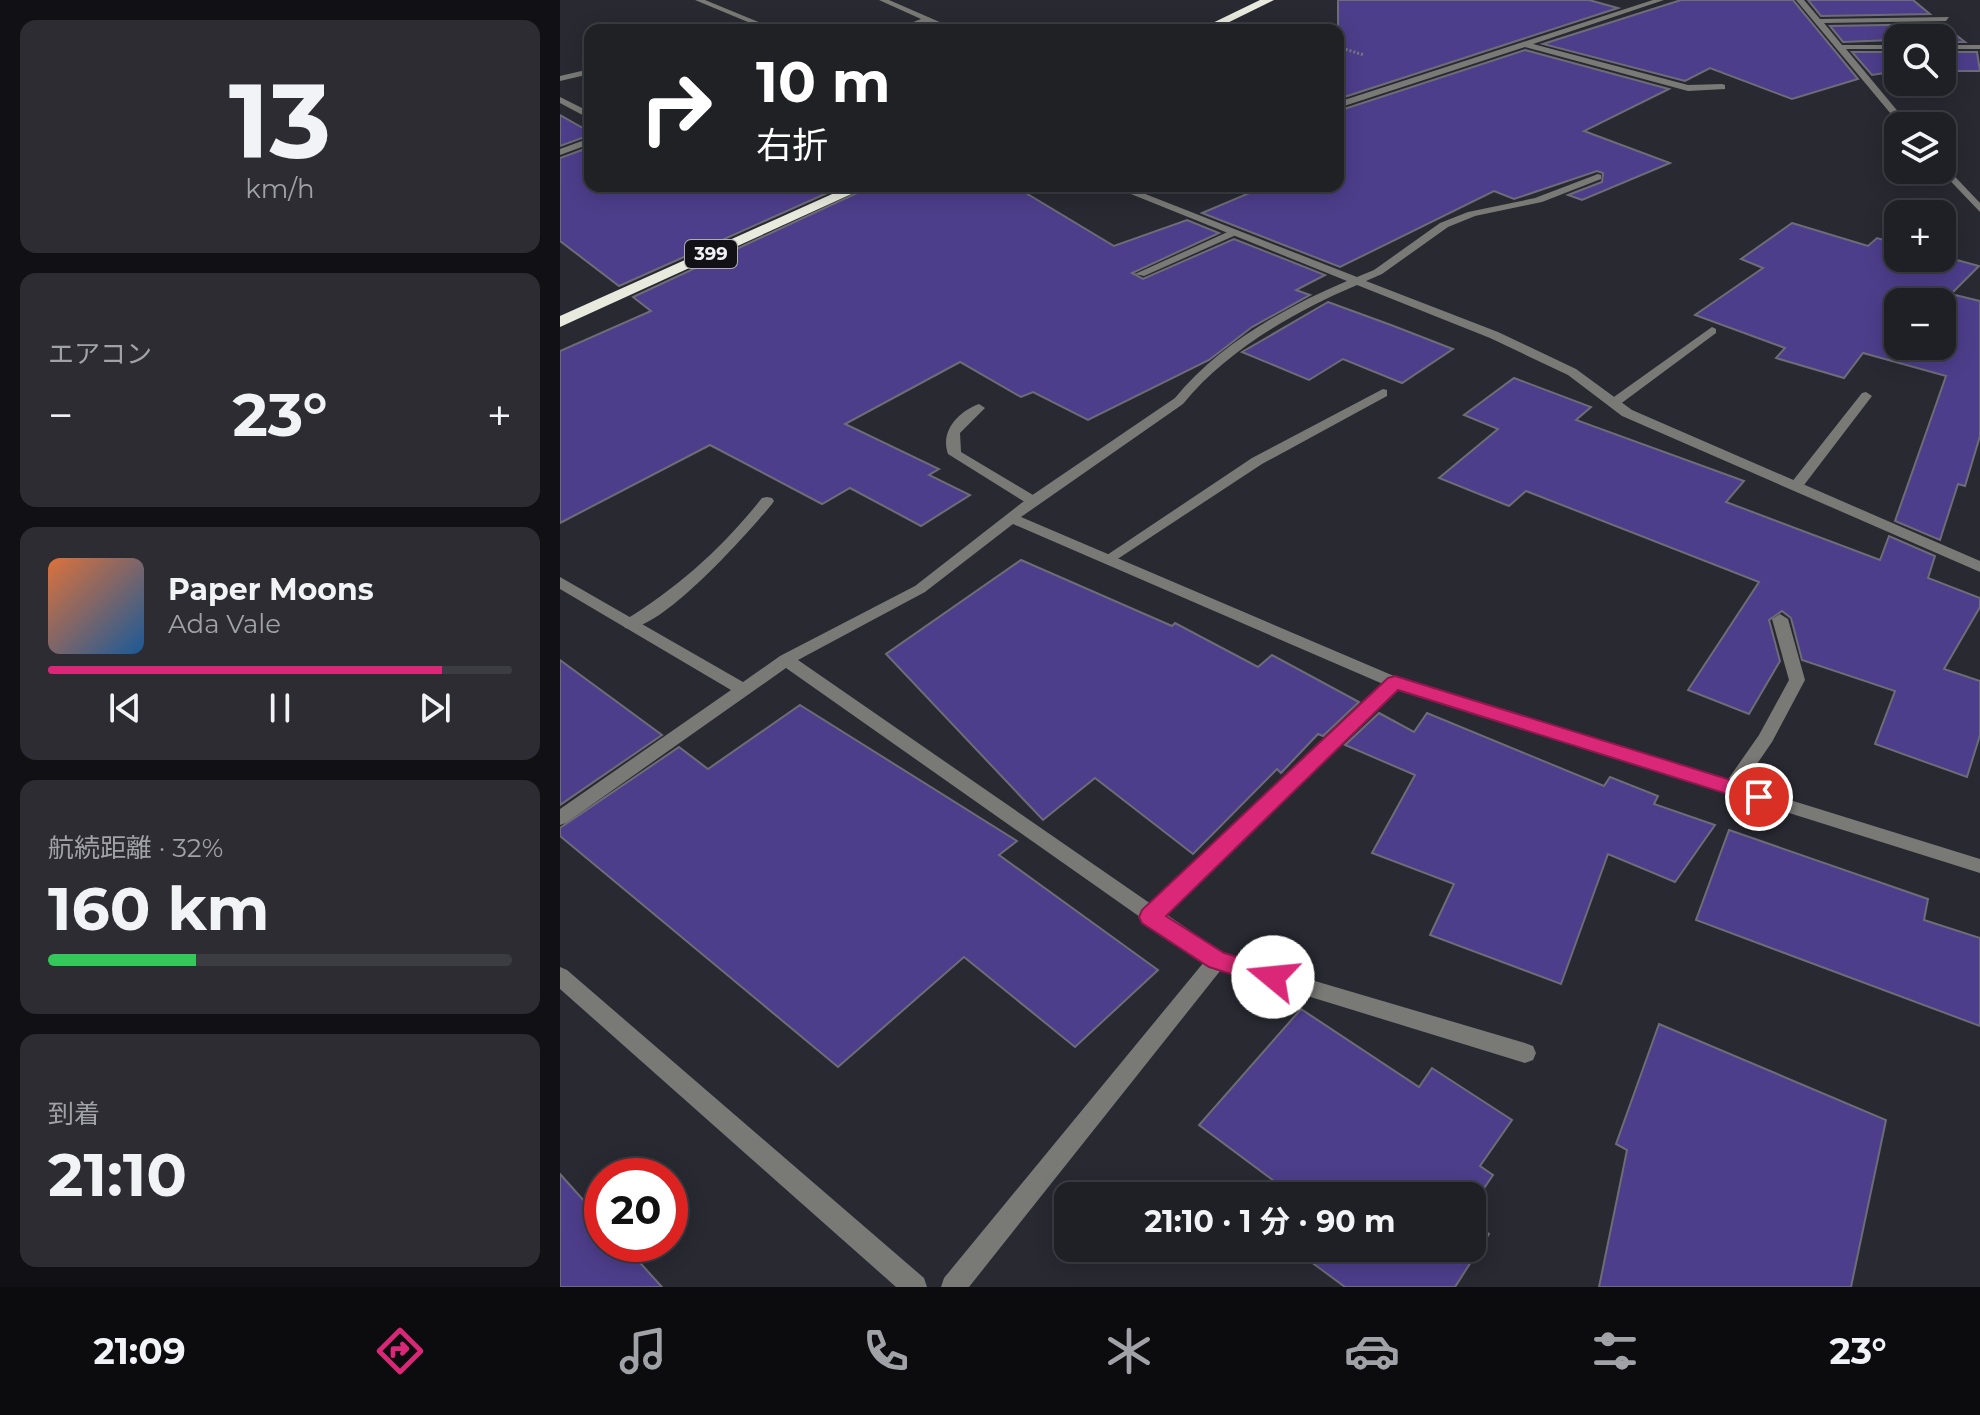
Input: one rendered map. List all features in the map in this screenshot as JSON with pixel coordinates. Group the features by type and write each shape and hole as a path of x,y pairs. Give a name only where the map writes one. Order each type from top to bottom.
{"highway":[{"path":"1217,24 1265,1"},
{"name":"399","path":"560,322 849,192"}],"street":[{"path":"699,0 758,24"},
{"path":"886,1 905,0"},
{"path":"1344,103 1660,0"},
{"path":"1800,0 1894,112"},
{"path":"886,1 940,24"},
{"path":"914,24 928,19"},
{"path":"1817,21 1946,19"},
{"path":"1522,44 1688,88 1722,87"},
{"path":"1838,47 1884,47"},
{"path":"1956,47 1980,47"},
{"path":"560,79 584,73"},
{"path":"560,100 584,113"},
{"path":"560,152 584,143"},
{"path":"560,818 786,660 920,589 1033,501 1179,401 1201,377 1250,338 1298,309 1378,272 1458,218 1538,200 1598,177"},
{"path":"1956,182 1980,209"},
{"path":"1131,192 1520,346 1572,372 1627,413 1980,567"},
{"path":"1140,274 1232,233"},
{"path":"1615,402 1712,331"},
{"path":"1108,559 1257,461 1383,393"},
{"path":"1796,486 1866,396"},
{"path":"979,408 958,423 951,435 950,444 955,454 1033,501"},
{"path":"631,624 703,575 734,544 767,501"},
{"path":"1011,518 1395,683 1980,866"},
{"path":"560,582 744,690"},
{"path":"1731,788 1766,738 1797,680 1780,619"},
{"path":"786,660 1150,917 1217,960 1525,1053"},
{"path":"1150,917 1395,683"},
{"path":"953,1287 1217,960"},
{"path":"560,976 915,1287"}],"building":[{"path":"1338,0 1589,0 1618,8 1344,97 1344,24 1338,24"},
{"path":"1681,0 1793,0 1858,79 1792,99 1710,68 1685,81 1543,44"},
{"path":"1808,0 1913,0 1930,14 1821,16"},
{"path":"1884,25 1884,40 1843,42 1830,26"},
{"path":"1525,50 1669,89 1584,131 1670,163 1582,200 1568,195 1602,182 1603,173 1597,171 1514,199 1494,191 1340,267 1202,213 1252,192 1344,192 1344,109"},
{"path":"1852,52 1884,52 1884,73 1872,75"},
{"path":"1956,52 1977,52 1980,71 1956,71"},
{"path":"560,115 584,129 584,137 560,146"},
{"path":"584,149 584,192 830,192 619,286 560,241 560,158"},
{"path":"859,192 1024,192 1114,246 1187,220 1219,233 1132,273 1143,279 1234,239 1325,275 1296,290 1310,295 1252,327 1209,360 1088,420 1033,392 1021,397 960,362 845,424 939,469 929,475 970,495 921,526 850,488 822,504 710,445 560,523 560,351 651,311 633,297"},
{"path":"1792,223 1868,246 1877,238 1884,240 1884,272 1956,272 1956,260 1979,266 1956,289 1884,288 1884,359 1863,353 1844,378 1776,358 1785,348 1695,315 1763,268 1741,259"},
{"path":"1956,295 1980,301 1980,436 1965,486 1958,484 1940,540 1895,521 1946,376 1888,360 1956,360"},
{"path":"1328,302 1453,349 1402,383 1343,359 1309,380 1242,352"},
{"path":"1514,378 1591,407 1576,420 1744,481 1726,502 1880,560 1889,536 1935,556 1928,578 1980,598 1980,607 1944,669 1980,681 1980,735 1967,777 1875,744 1895,691 1802,660 1791,618 1782,611 1769,620 1780,661 1749,714 1688,690 1759,582 1526,491 1509,506 1439,478 1498,429 1464,415"},
{"path":"1021,560 1172,626 1175,623 1258,667 1272,655 1359,702 1323,736 1318,734 1281,773 1277,769 1193,854 1095,778 1043,820 886,654"},
{"path":"560,660 662,735 560,805"},
{"path":"800,705 1017,841 999,855 1158,970 1075,1047 964,957 838,1067 560,836 560,828 679,747 708,769"},
{"path":"1379,713 1414,732 1427,713 1604,786 1610,777 1658,796 1654,804 1715,825 1675,882 1608,854 1561,984 1430,935 1454,884 1372,853 1415,775 1345,745"},
{"path":"1729,830 1928,899 1924,920 1980,938 1980,1026 1696,920"},
{"path":"1301,1009 1419,1087 1432,1068 1512,1120 1480,1166 1493,1175 1486,1185 1486,1182 1275,1182 1199,1125"},
{"path":"1659,1024 1886,1120 1851,1287 1599,1287 1627,1150 1616,1144"},
{"path":"560,1174 584,1201 584,1262 639,1262 662,1287 560,1287"},
{"path":"1311,1262 1471,1262 1455,1287 1345,1287"}],"route":[{"path":"1273,977 1217,960 1150,917 1395,683 1759,797"}]}
